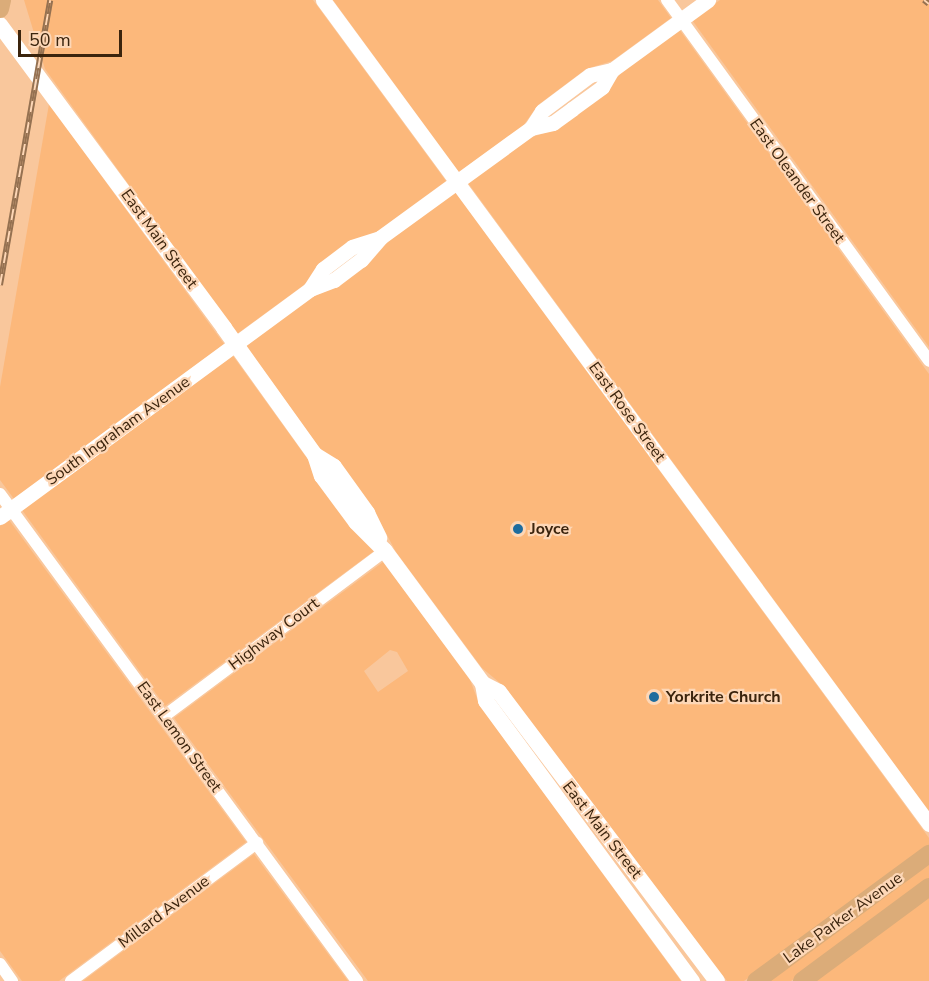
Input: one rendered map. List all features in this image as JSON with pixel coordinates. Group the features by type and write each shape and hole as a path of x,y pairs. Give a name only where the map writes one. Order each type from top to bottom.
{"main road":[{"path":"0,9 2,0"},
{"name":"East Main Street","path":"0,25 315,455 334,467 367,513 385,551 483,684 486,702 692,981"},
{"name":"East Main Street","path":"483,684 499,692 717,981"},
{"name":"Lake Parker Avenue","path":"756,981 929,854"},
{"name":"Lake Parker Avenue","path":"802,981 929,887"}],"street":[{"name":"East Rose Street","path":"323,0 929,824"},
{"name":"East Oleander Street","path":"668,0 929,361"},
{"name":"South Ingraham Avenue","path":"6,513 310,289 334,280 361,260 381,237 531,128 562,116 602,87 612,70 708,0"},
{"name":"East Lemon Street","path":"0,494 6,513 163,717 357,981"},
{"name":"Highway Court","path":"163,717 385,551"},
{"name":"Millard Avenue","path":"71,981 256,843"},
{"path":"0,964 12,981"}],"shaded area":[{"path":"24,0 313,0 446,181 237,334 45,69"},
{"path":"333,0 658,0 671,18 612,61 586,69 538,105 523,126 459,172"},
{"path":"720,0 929,0 929,347 692,20"},
{"path":"679,29 929,374 929,811 468,183 532,137 557,129 620,72"},
{"path":"49,104 224,344 14,499 0,480 0,387"},
{"path":"455,192 929,838 929,845 744,981 727,981 506,688 482,668 396,552 373,509 318,446 246,346 310,298 338,286 385,244"},
{"path":"233,356 374,551 165,706 22,510"},
{"path":"9,520 246,842 59,981 22,981 0,951 0,526"},
{"path":"383,562 469,677 480,706 681,981 368,981 174,718","holes":["390,650 397,652 408,671 378,692 364,671"]},
{"path":"254,854 348,981 83,981"},
{"path":"929,863 929,879 791,981 769,981"},
{"path":"929,896 929,981 814,981"}],"railway":[{"path":"0,285 50,0"},
{"path":"924,0 929,4"}],"place":[{"name":"Joyce","path":"518,529"},
{"name":"Yorkrite Church","path":"654,697"}]}
